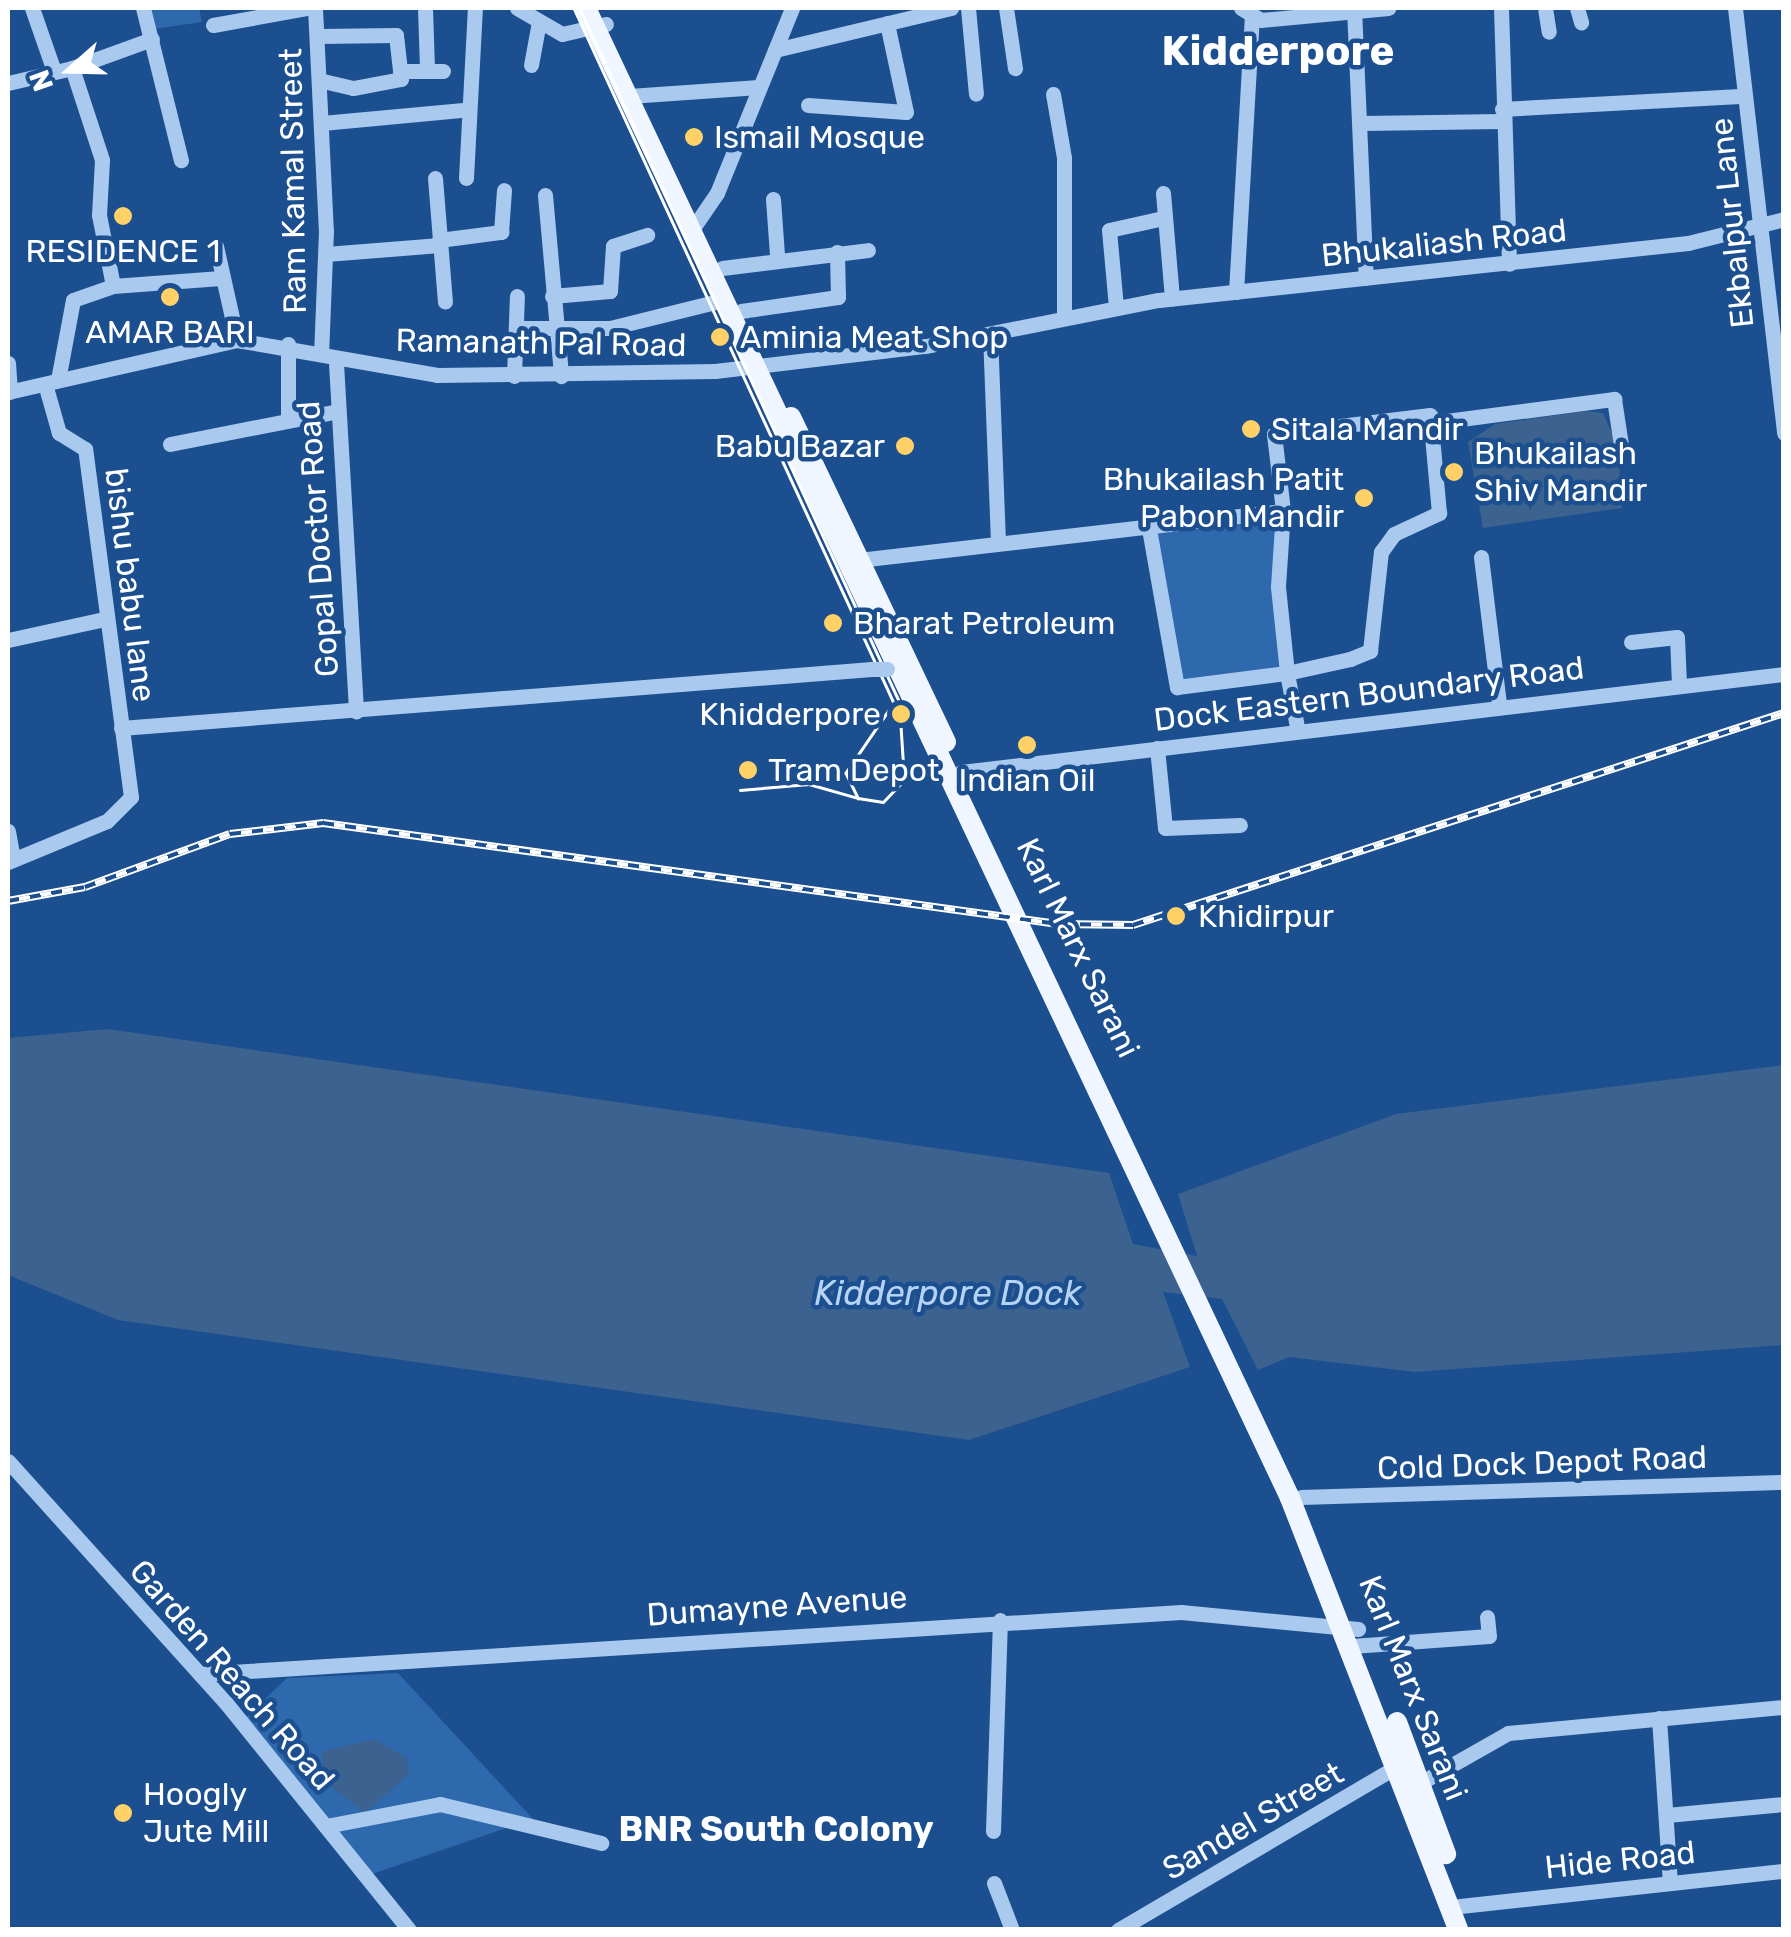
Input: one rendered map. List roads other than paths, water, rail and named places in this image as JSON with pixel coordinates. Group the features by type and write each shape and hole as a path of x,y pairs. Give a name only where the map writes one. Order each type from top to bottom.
{"main road":[{"name":"Karl Marx Sarani","path":"586,8 601,20 696,228 722,268 732,306 850,561 890,668 961,772 1216,1326 1302,1497 1416,1786 1457,1906 1470,1930"},
{"path":"696,228 732,306"},
{"path":"890,668 1172,1232"},
{"path":"1216,1326 1355,1637"},
{"path":"1457,1906 1458,1930"}],"street":[{"path":"32,8 54,71"},
{"path":"142,8 181,160"},
{"path":"212,25 311,8"},
{"name":"Ram Kamal Street","path":"311,8 320,36 322,81 326,254 320,353"},
{"path":"400,71 435,70 424,8"},
{"path":"466,178 463,110 475,8"},
{"path":"517,8 562,34 601,20"},
{"path":"696,228 792,8"},
{"path":"775,50 951,8"},
{"path":"968,8 976,94"},
{"path":"1006,8 1015,68"},
{"path":"1236,292 1246,13 1388,8"},
{"path":"1500,8 1508,264"},
{"path":"1545,8 1549,32"},
{"name":"Ekbalpur Lane","path":"1735,8 1784,433"},
{"path":"1354,9 1363,123 1366,278"},
{"path":"531,64 539,22"},
{"path":"808,106 906,112 888,23"},
{"path":"320,36 396,36 401,79 378,86 322,81"},
{"path":"8,83 72,68 152,39"},
{"path":"72,68 102,160 99,215 113,286"},
{"path":"633,94 760,86"},
{"path":"1053,94 1064,158 1064,314"},
{"path":"1363,123 1745,96"},
{"path":"322,123 463,110"},
{"path":"435,178 444,302"},
{"path":"326,254 439,243 501,232 504,190"},
{"path":"1163,193 1172,299"},
{"path":"545,194 561,376"},
{"path":"773,199 776,255"},
{"path":"1111,307 1109,230 1163,218"},
{"name":"Bhukaliash Road","path":"990,334 1064,314 1111,307 1508,264 1760,227 1784,219"},
{"path":"552,296 610,291 613,246 647,235"},
{"path":"216,246 237,340"},
{"path":"722,268 776,255 868,250"},
{"path":"516,328 558,330 732,306 838,297 837,252"},
{"path":"51,382 73,300 113,286 221,278"},
{"path":"514,376 517,296"},
{"path":"990,334 998,540"},
{"name":"Ramanath Pal Road","path":"9,392 237,340 288,344 320,353 336,363 561,376 759,363 990,334"},
{"path":"288,344 288,416"},
{"path":"8,363 9,392"},
{"name":"Gopal Doctor Road","path":"336,363 356,711"},
{"name":"bishu babu lane","path":"10,861 107,821 131,797 104,619 86,448 59,433 51,382"},
{"path":"1431,423 1614,399 1622,458"},
{"path":"170,444 288,416 338,411"},
{"path":"1148,523 1177,687 1288,673 1350,660 1370,651 1382,552 1394,534 1439,513 1430,415 1274,434 1283,511 1288,673 1298,728"},
{"path":"850,561 998,540 1283,511"},
{"path":"1481,557 1499,703"},
{"path":"8,640 104,619"},
{"path":"1630,642 1677,637 1679,685"},
{"path":"121,728 890,668"},
{"name":"Dock Eastern Boundary Road","path":"961,772 1499,703 1784,674"},
{"path":"1157,748 1165,828 1240,826"},
{"path":"8,832 10,861"},
{"name":"Garden Reach Road","path":"8,1461 200,1674 410,1930"},
{"name":"Cold Dock Depot Road","path":"1302,1497 1784,1482"},
{"name":"Dumayne Avenue","path":"200,1674 1000,1620 1182,1612 1355,1637 1489,1636 1488,1617"},
{"path":"993,1831 1000,1620"},
{"path":"1416,1786 1508,1733 1784,1707"},
{"path":"1659,1718 1670,1882"},
{"name":"Sandel Street","path":"1118,1930 1406,1760"},
{"path":"326,1826 440,1804 601,1842"},
{"path":"1667,1815 1784,1804"},
{"name":"Hide Road","path":"1457,1906 1784,1871"},
{"path":"994,1884 1012,1930"}],"water":[{"path":"1586,411 1603,413 1618,446 1622,508 1483,528 1468,442 1495,424"},
{"name":"Kidderpore Dock","path":"108,1029 1109,1173 1133,1244 1197,1256 1178,1194 1396,1114 1783,1065 1783,1345 1415,1372 1289,1357 1258,1370 1222,1299 1163,1292 1190,1367 969,1440 118,1320 8,1275 8,1038"},
{"path":"374,1739 407,1758 409,1774 365,1813 325,1782 321,1752"}],"tram line":[{"path":"574,8 894,703 846,773 858,798 883,802 904,780 899,702 579,8"},
{"path":"740,790 809,784 858,798"}],"railway":[{"path":"8,901 85,887 230,834 323,823 1058,924 1133,925 1784,713"}],"place":[{"name":"Ismail Mosque","path":"694,137"},
{"name":"RESIDENCE 1","path":"123,216"},
{"name":"AMAR BARI","path":"170,297"},
{"name":"Aminia Meat Shop","path":"720,337"},
{"name":"Sitala Mandir","path":"1251,429"},
{"name":"Babu Bazar","path":"905,446"},
{"name":"Bhukailash Shiv Mandir","path":"1454,472"},
{"name":"Bhukailash Patit Pabon Mandir","path":"1364,498"},
{"name":"Bharat Petroleum","path":"833,623"},
{"name":"Khidderpore","path":"901,714"},
{"name":"Indian Oil","path":"1027,745"},
{"name":"Tram Depot","path":"748,770"},
{"name":"Khidirpur","path":"1176,916"},
{"name":"Hoogly Jute Mill","path":"123,1813"}],"district":[{"name":"Kidderpore","path":"1278,51"},
{"name":"BNR South Colony","path":"776,1829"}]}
